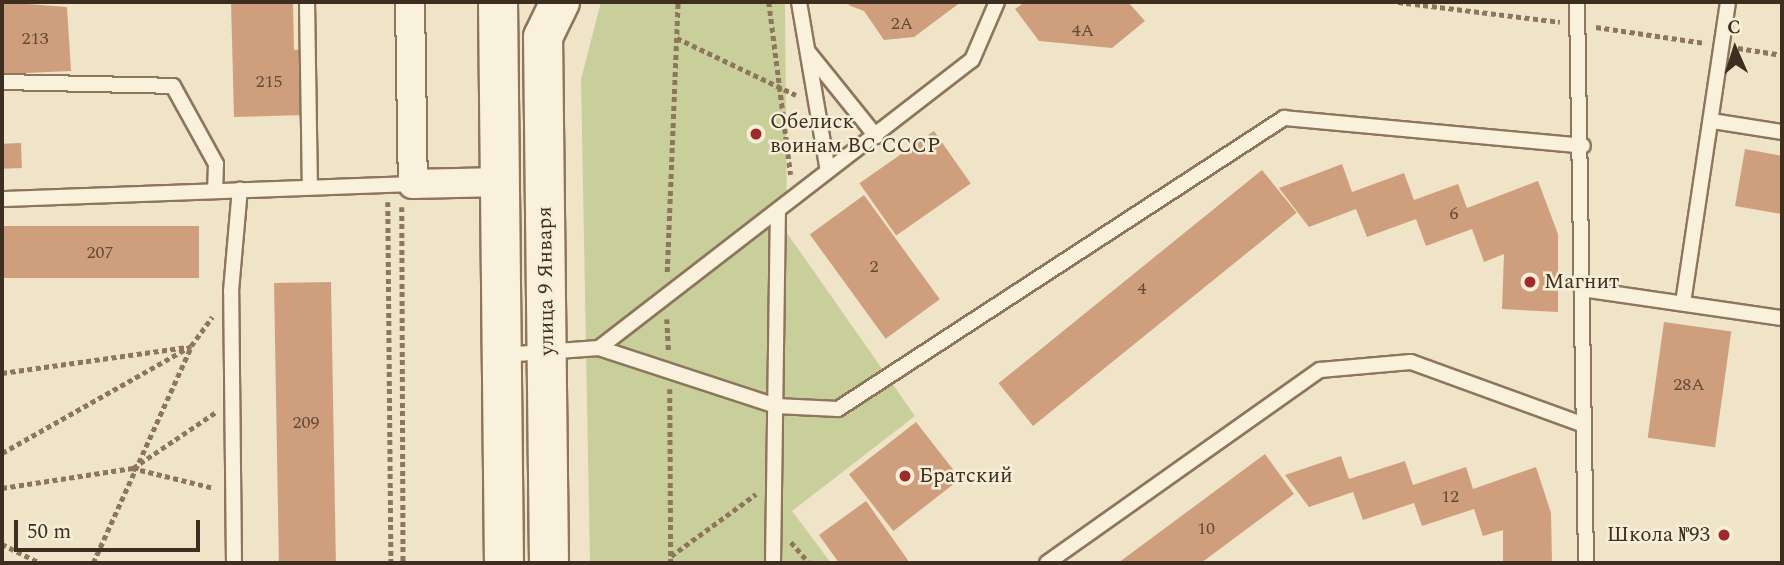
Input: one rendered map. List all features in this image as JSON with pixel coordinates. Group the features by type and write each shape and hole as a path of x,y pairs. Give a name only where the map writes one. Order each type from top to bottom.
{"main road":[{"path":"498,2 505,563"},
{"name":"улица 9 Января","path":"549,563 543,37 560,2"}],"street":[{"path":"410,2 401,185 500,182"}],"lane":[{"path":"307,2 310,187"},
{"path":"799,2 828,171"},
{"path":"599,348 972,60 997,2"},
{"path":"1577,2 1583,146 1586,563"},
{"path":"1683,303 1728,2"},
{"path":"808,52 876,136"},
{"path":"2,82 173,86 216,164 215,191"},
{"path":"502,355 546,354 599,348 776,406 838,409 1284,118 1583,146"},
{"path":"1712,121 1782,132"},
{"path":"2,199 401,185"},
{"path":"234,563 231,291 240,189"},
{"path":"773,563 778,211"},
{"path":"1582,289 1782,318"},
{"path":"1047,563 1320,370 1410,362 1584,425"}],"path":[{"path":"769,2 793,163 778,211"},
{"path":"677,38 817,105"},
{"path":"391,563 401,185"},
{"path":"401,185 403,563"},
{"path":"93,563 132,468 191,346 231,291"},
{"path":"2,373 191,346"},
{"path":"2,453 191,346"},
{"path":"132,468 232,401"},
{"path":"2,488 132,468 232,492"},
{"path":"671,556 774,481"},
{"path":"2,544 40,563"}],"green space":[{"path":"601,2 785,2 787,233 915,416 792,511 831,563 590,563 581,79"}],"building":[{"path":"2,2 67,7 71,71 2,74"},
{"path":"231,2 293,2 294,50 304,49 306,115 234,117"},
{"path":"854,2 961,2 914,37 884,40 864,11 848,5"},
{"path":"1025,2 1128,2 1145,21 1112,48 1039,41 1015,9"},
{"path":"934,131 971,183 896,236 859,183"},
{"path":"21,143 22,168 3,169 2,144"},
{"path":"1745,149 1782,156 1782,214 1735,206"},
{"path":"1342,164 1352,192 1404,173 1414,200 1458,184 1467,208 1538,181 1558,234 1558,312 1502,309 1504,254 1484,262 1472,229 1426,246 1416,219 1367,237 1356,209 1309,227 1279,188"},
{"path":"1262,170 1297,213 1033,426 999,383"},
{"path":"864,195 940,299 886,339 810,234"},
{"path":"2,226 199,226 199,278 2,278"},
{"path":"331,282 336,563 279,563 274,283"},
{"path":"1664,322 1731,331 1715,447 1648,438"},
{"name":"Братский","path":"916,422 960,479 893,531 849,474"},
{"path":"1265,454 1294,494 1201,563 1118,563"},
{"path":"1341,456 1349,479 1405,461 1413,485 1466,467 1473,489 1536,467 1551,513 1552,563 1503,563 1503,530 1483,536 1474,509 1422,526 1414,503 1363,520 1353,492 1309,507 1285,475"},
{"path":"866,501 910,563 839,563 819,535"}],"place":[{"name":"Обелиск воинам ВС СССР","path":"756,134"},
{"name":"Магнит","path":"1530,282"},
{"name":"Братский","path":"905,476"},
{"name":"Школа №93","path":"1724,535"}]}
